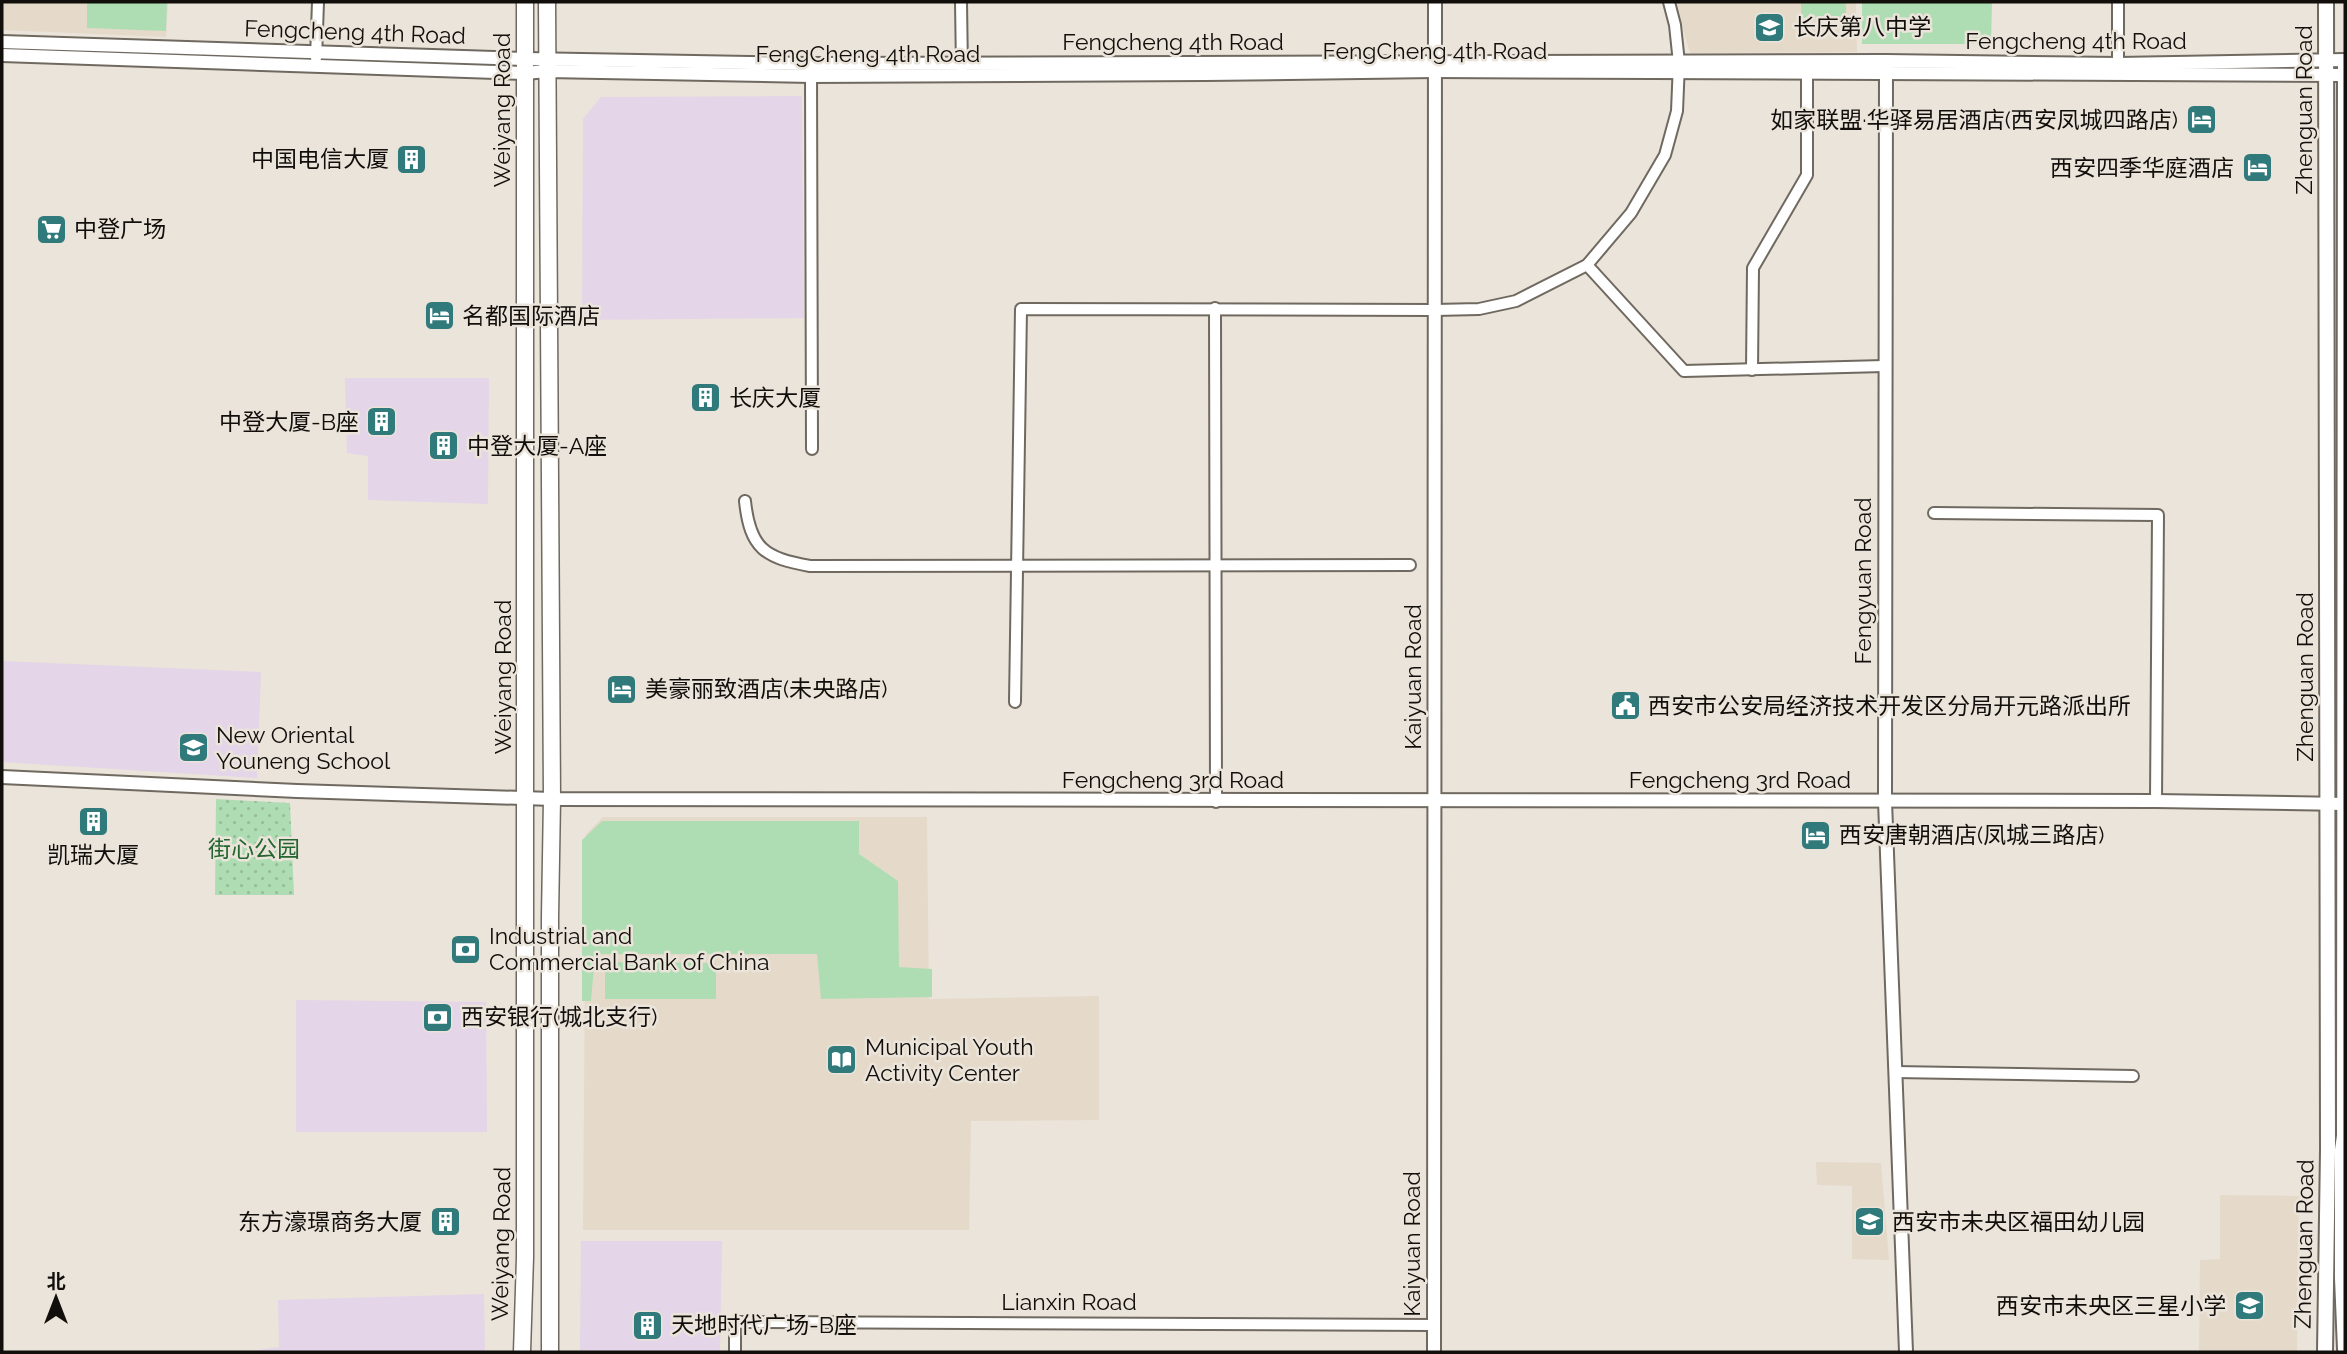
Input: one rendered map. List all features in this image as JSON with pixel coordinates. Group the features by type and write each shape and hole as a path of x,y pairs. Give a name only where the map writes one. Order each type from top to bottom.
{"main road":[{"name":"Weiyang Road","path":"522,1352 525,1243 526,799 525,2"},
{"name":"Weiyang Road","path":"547,2 552,799 550,1352"},
{"name":"Zhenguan Road","path":"2326,2 2327,803 2345,1349"},
{"name":"Zhenguan Road","path":"2325,1352 2338,1150 2344,1136 2345,68"}],"street":[{"path":"316,58 318,2"},
{"path":"961,2 962,70"},
{"name":"Kaiyuan Road","path":"1434,1352 1435,2"},
{"path":"1015,702 1021,309 1435,310 1479,309 1516,301 1587,265 1632,214 1665,155 1677,111 1679,68 1675,25 1669,2"},
{"path":"2118,2 2118,64"},
{"name":"Fengcheng 4th Road","path":"2,42 525,66"},
{"name":"Fengcheng 4th Road","path":"2,55 316,58"},
{"name":"Fengcheng 4th Road","path":"1679,68 2326,60 2345,68"},
{"name":"FengCheng 4th Road","path":"525,66 811,70 1435,66 1679,68 1807,74 1886,67 2326,76 2345,68"},
{"name":"Fengyuan Road","path":"1886,67 1885,801 1906,1352"},
{"path":"811,70 812,449"},
{"path":"1752,370 1753,268 1807,175 1807,74"},
{"path":"1587,265 1684,371 1884,366"},
{"path":"1215,308 1216,802"},
{"path":"745,501 747,519 758,545 780,560 810,566 1410,565"},
{"path":"1934,513 2158,515 2156,801"},
{"name":"Fengcheng 3rd Road","path":"2,776 526,799 1216,802 2156,801 2344,804"},
{"path":"1895,1072 2133,1076"},
{"name":"Lianxin Road","path":"735,1352 735,1322 1433,1325"}],"shaded area":[{"path":"2,2 168,2 166,37 2,30"},
{"name":"长庆第八中学","path":"1675,2 1856,2 1857,52 1690,53"},
{"path":"802,96 804,318 582,320 583,119 601,97"},
{"path":"345,378 489,378 488,504 368,500 368,456 347,453"},
{"path":"2,661 261,672 257,778 2,762"},
{"name":"Municipal Youth Activity Center","path":"603,817 927,817 929,999 1099,996 1099,1120 971,1121 969,1230 583,1230 586,834"},
{"path":"296,1000 486,1002 487,1132 296,1132"},
{"name":"西安市未央区福田幼儿园","path":"1816,1162 1881,1163 1889,1260 1852,1259 1852,1186 1817,1185"},
{"name":"西安市未央区三星小学","path":"2220,1195 2299,1196 2297,1352 2199,1352 2200,1260 2220,1259"},
{"path":"581,1241 722,1241 720,1352 580,1352"},
{"path":"484,1294 485,1352 245,1352 279,1347 278,1300"}],"green space":[{"path":"87,2 167,2 166,31 87,28"},
{"path":"1801,2 1846,2 1846,17 1801,18"},
{"path":"1862,2 1992,2 1991,44 1862,44"},
{"name":"街心公园","path":"216,799 290,803 294,895 215,895"},
{"path":"602,821 859,821 859,854 898,881 899,967 932,969 932,997 821,999 817,954 595,954 591,1001 582,1001 582,840"},
{"path":"605,962 716,963 716,999 605,999"}],"place":[{"name":"长庆第八中学","path":"1770,27"},
{"name":"如家联盟·华驿易居酒店(西安凤城四路店)","path":"2201,120"},
{"name":"中国电信大厦","path":"412,159"},
{"name":"西安四季华庭酒店","path":"2257,168"},
{"name":"中登广场","path":"51,229"},
{"name":"名都国际酒店","path":"439,316"},
{"name":"长庆大厦","path":"706,398"},
{"name":"中登大厦-B座","path":"382,422"},
{"name":"中登大厦-A座","path":"444,446"},
{"name":"美豪丽致酒店(未央路店)","path":"622,689"},
{"name":"西安市公安局经济技术开发区分局开元路派出所","path":"1625,706"},
{"name":"New Oriental Youneng School","path":"193,748"},
{"name":"凯瑞大厦","path":"93,821"},
{"name":"西安唐朝酒店(凤城三路店)","path":"1816,835"},
{"name":"Industrial and Commercial Bank of China","path":"466,949"},
{"name":"西安银行(城北支行)","path":"438,1017"},
{"name":"Municipal Youth Activity Center","path":"842,1060"},
{"name":"东方濠璟商务大厦","path":"445,1222"},
{"name":"西安市未央区福田幼儿园","path":"1869,1222"},
{"name":"西安市未央区三星小学","path":"2249,1306"},
{"name":"天地时代广场-B座","path":"648,1325"}]}
